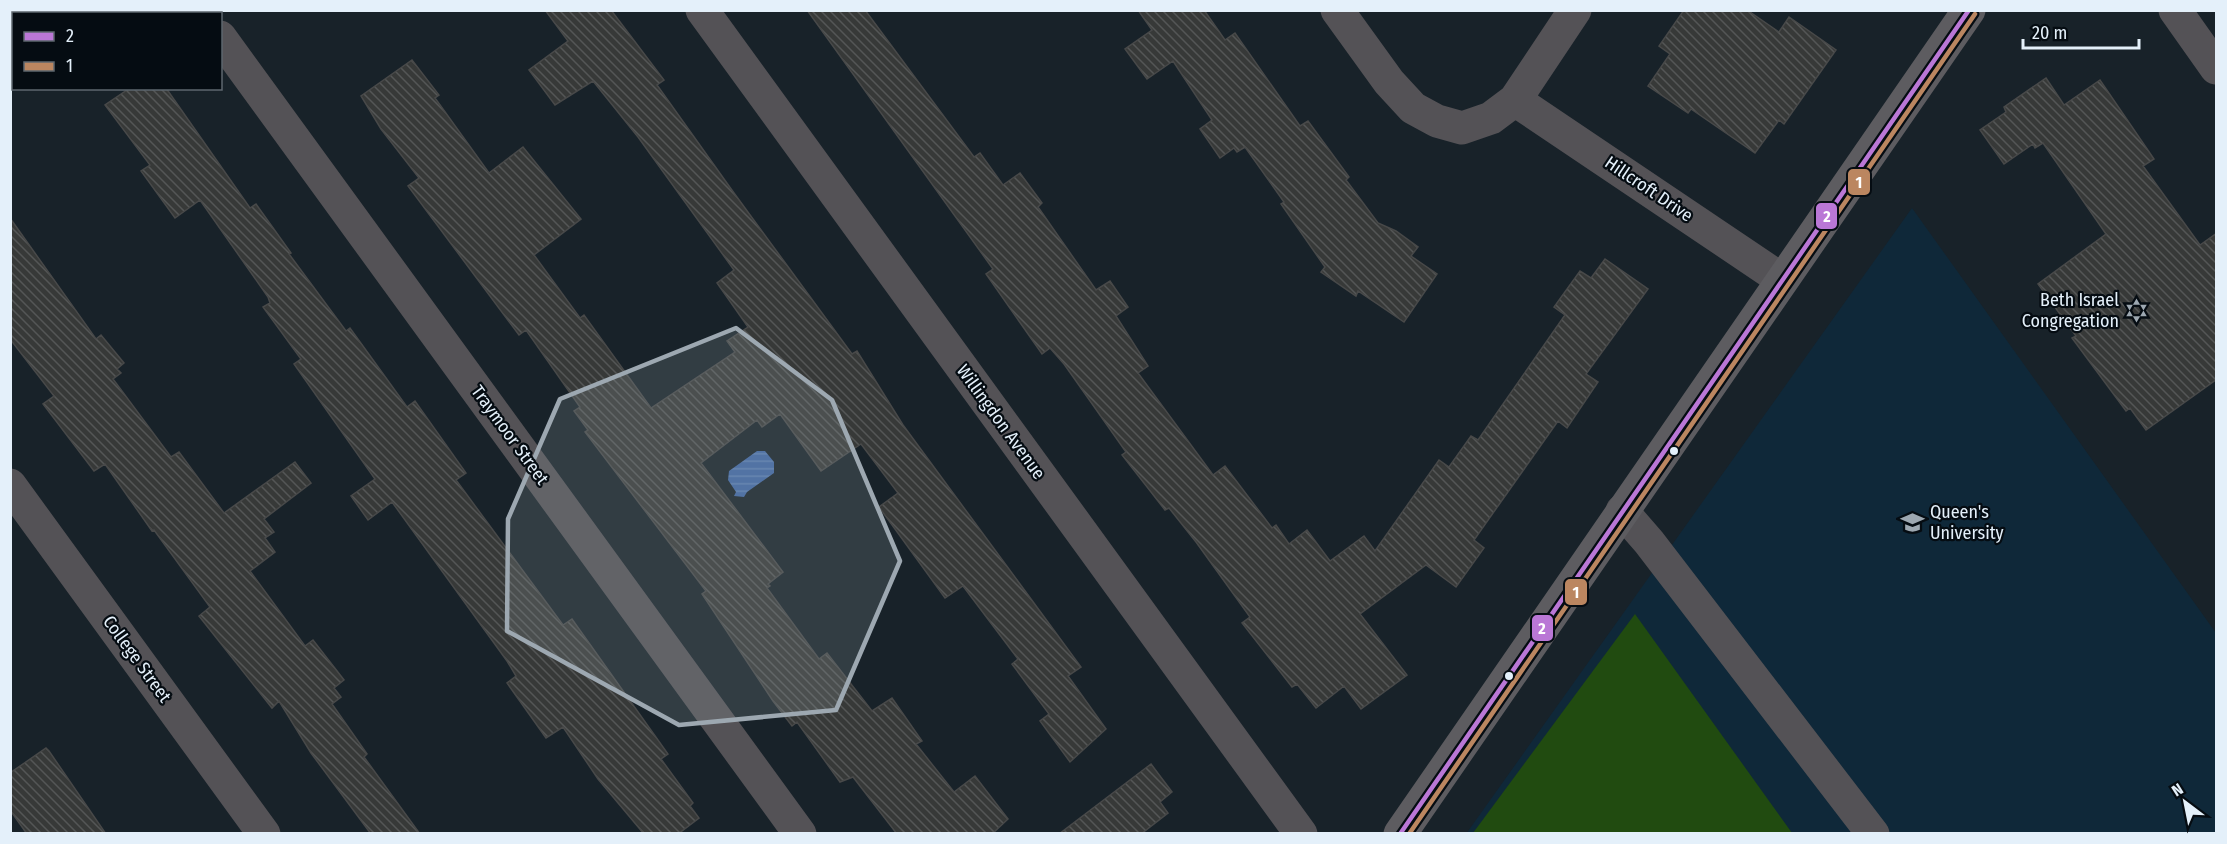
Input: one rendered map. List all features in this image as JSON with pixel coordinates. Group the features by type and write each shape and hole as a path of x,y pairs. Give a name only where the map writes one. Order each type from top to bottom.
{"main road":[{"path":"1400,834 1969,10"}],"street":[{"name":"Willingdon Avenue","path":"702,10 1301,834"},
{"path":"1337,10 1389,82 1413,108 1437,122 1462,128 1491,118 1515,100 1575,10"},
{"path":"2175,10 2217,68"},
{"name":"Traymoor Street","path":"222,40 800,834"},
{"name":"Hillcroft Drive","path":"1515,100 1782,279"},
{"name":"College Street","path":"10,485 264,834"},
{"path":"1622,511 1657,551 1873,834"}],"highlighted area":[{"path":"736,328 832,400 900,561 836,710 679,725 507,631 508,519 560,399"}],"shaded area":[{"name":"Queen's University","path":"1912,208 2216,633 2216,833 1466,834"}],"green space":[{"path":"1635,614 1792,833 1473,833"}],"water":[{"path":"757,451 765,451 774,462 774,473 747,492 744,497 734,496 736,492 728,480 729,471"}],"building":[{"path":"545,10 611,10 664,80 657,85 734,193 852,354 857,351 903,425 1081,667 1068,676 1106,729 1070,762 1040,721 1049,714 1012,664 1018,659 963,586 945,598 879,507 898,493 861,444 821,471 780,414 762,427 757,420 701,463 783,572 768,584 770,586 767,588 819,659 827,653 872,711 892,698 922,741 916,744 954,792 975,776 1008,819 992,834 897,834 853,777 840,782 797,722 792,726 773,701 702,594 706,591 585,432 588,430 574,411 580,407 526,330 519,335 408,186 419,178 381,129 361,96 412,60 439,95 435,98 489,173 523,147 581,219 534,255 580,318 584,315 651,408 735,352 727,341 748,327 717,283 734,270 638,137 593,81 555,105 529,70 568,41"},
{"path":"807,10 865,10 974,157 980,153 1003,185 1020,173 1042,203 1038,207 1096,290 1110,281 1128,307 1116,316 1148,366 1138,373 1213,475 1225,466 1272,528 1276,525 1289,544 1307,530 1330,561 1364,536 1375,551 1439,460 1449,467 1471,436 1478,440 1565,315 1554,307 1580,271 1591,278 1605,259 1648,289 1586,374 1598,382 1567,428 1558,421 1474,540 1484,548 1456,587 1426,565 1360,614 1407,675 1361,709 1344,686 1316,708 1297,684 1292,687 1242,623 1250,617 1196,542 1169,508 1165,510 1122,455 1126,452 1064,364 1050,348 1042,354 986,274 993,269"},
{"path":"1138,10 1204,10 1225,40 1235,33 1300,126 1308,121 1349,177 1346,180 1378,223 1396,231 1418,247 1411,256 1437,274 1404,322 1358,291 1356,296 1321,272 1325,267 1281,204 1284,202 1245,147 1237,152 1234,148 1220,158 1200,129 1212,120 1173,61 1147,79 1125,49 1152,30"},
{"path":"1684,10 1747,10 1779,32 1789,17 1836,50 1784,124 1779,120 1755,153 1691,109 1688,113 1648,86 1670,54 1659,46"},
{"name":"Beth Israel Congregation","path":"2046,78 2064,105 2100,80 2154,159 2143,166 2200,245 2217,233 2217,379 2146,430 2130,408 2126,411 2072,338 2076,336 2038,284 2106,234 2043,143 2035,148 2033,144 2004,164 1980,130 2006,112 2004,107"},
{"path":"127,90 167,90 250,208 256,204 291,253 289,254 346,331 350,328 407,407 415,401 466,473 456,480 563,625 572,619 668,754 661,759 693,803 690,806 699,818 678,834 644,834 598,779 563,727 546,738 507,683 516,676 507,661 392,502 368,520 351,496 375,479 294,364 301,359 263,307 270,303 268,297 200,200 175,218 141,171 150,165 105,105"},
{"path":"10,218 96,339 101,335 124,363 117,369 121,373 113,379 171,457 179,452 224,513 295,462 311,483 264,519 274,532 265,538 275,552 250,571 305,646 313,640 344,680 334,688 341,697 332,704 367,754 364,757 420,834 371,834 311,753 279,701 272,708 199,616 210,607 105,464 94,471 43,404 54,396 10,339"},
{"path":"46,748 106,834 27,834 10,810 10,773"},
{"path":"1151,764 1172,792 1160,802 1168,813 1141,834 1059,834"}],"transit line":[{"name":"2","path":"1400,834 1969,10"},
{"name":"1","path":"1409,834 1975,14"}],"place":[{"name":"Beth Israel Congregation","path":"2137,310"},
{"name":"Queen's University","path":"1912,522"}]}
